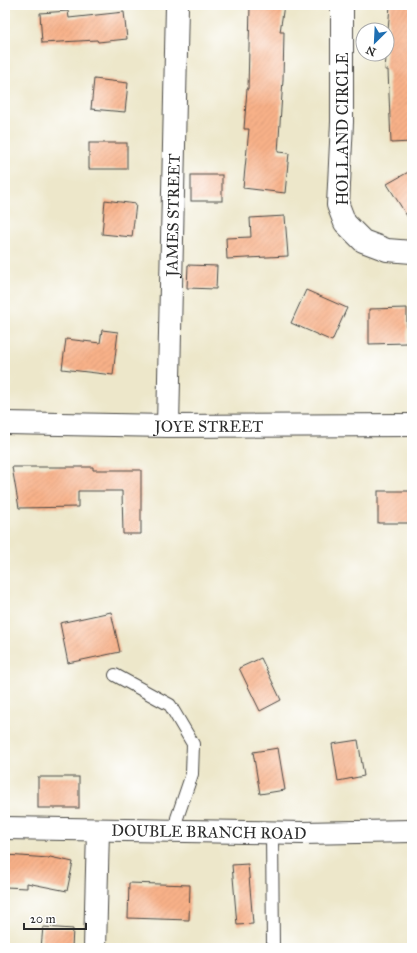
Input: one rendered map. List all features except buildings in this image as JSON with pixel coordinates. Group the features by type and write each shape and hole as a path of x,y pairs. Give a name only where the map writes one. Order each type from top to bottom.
{"street":[{"name":"JAMES STREET","path":"168,426 177,5"},
{"name":"HOLLAND CIRCLE","path":"342,5 342,122 338,205 345,223 363,241 387,250 412,252"},
{"name":"JOYE STREET","path":"5,423 168,426 412,425"},
{"name":"DOUBLE BRANCH ROAD","path":"5,828 272,833 412,831"},
{"path":"95,948 98,830"}],"lane":[{"path":"115,676 170,705 194,744 192,774 177,818 176,831"},
{"path":"272,833 273,948"}]}
